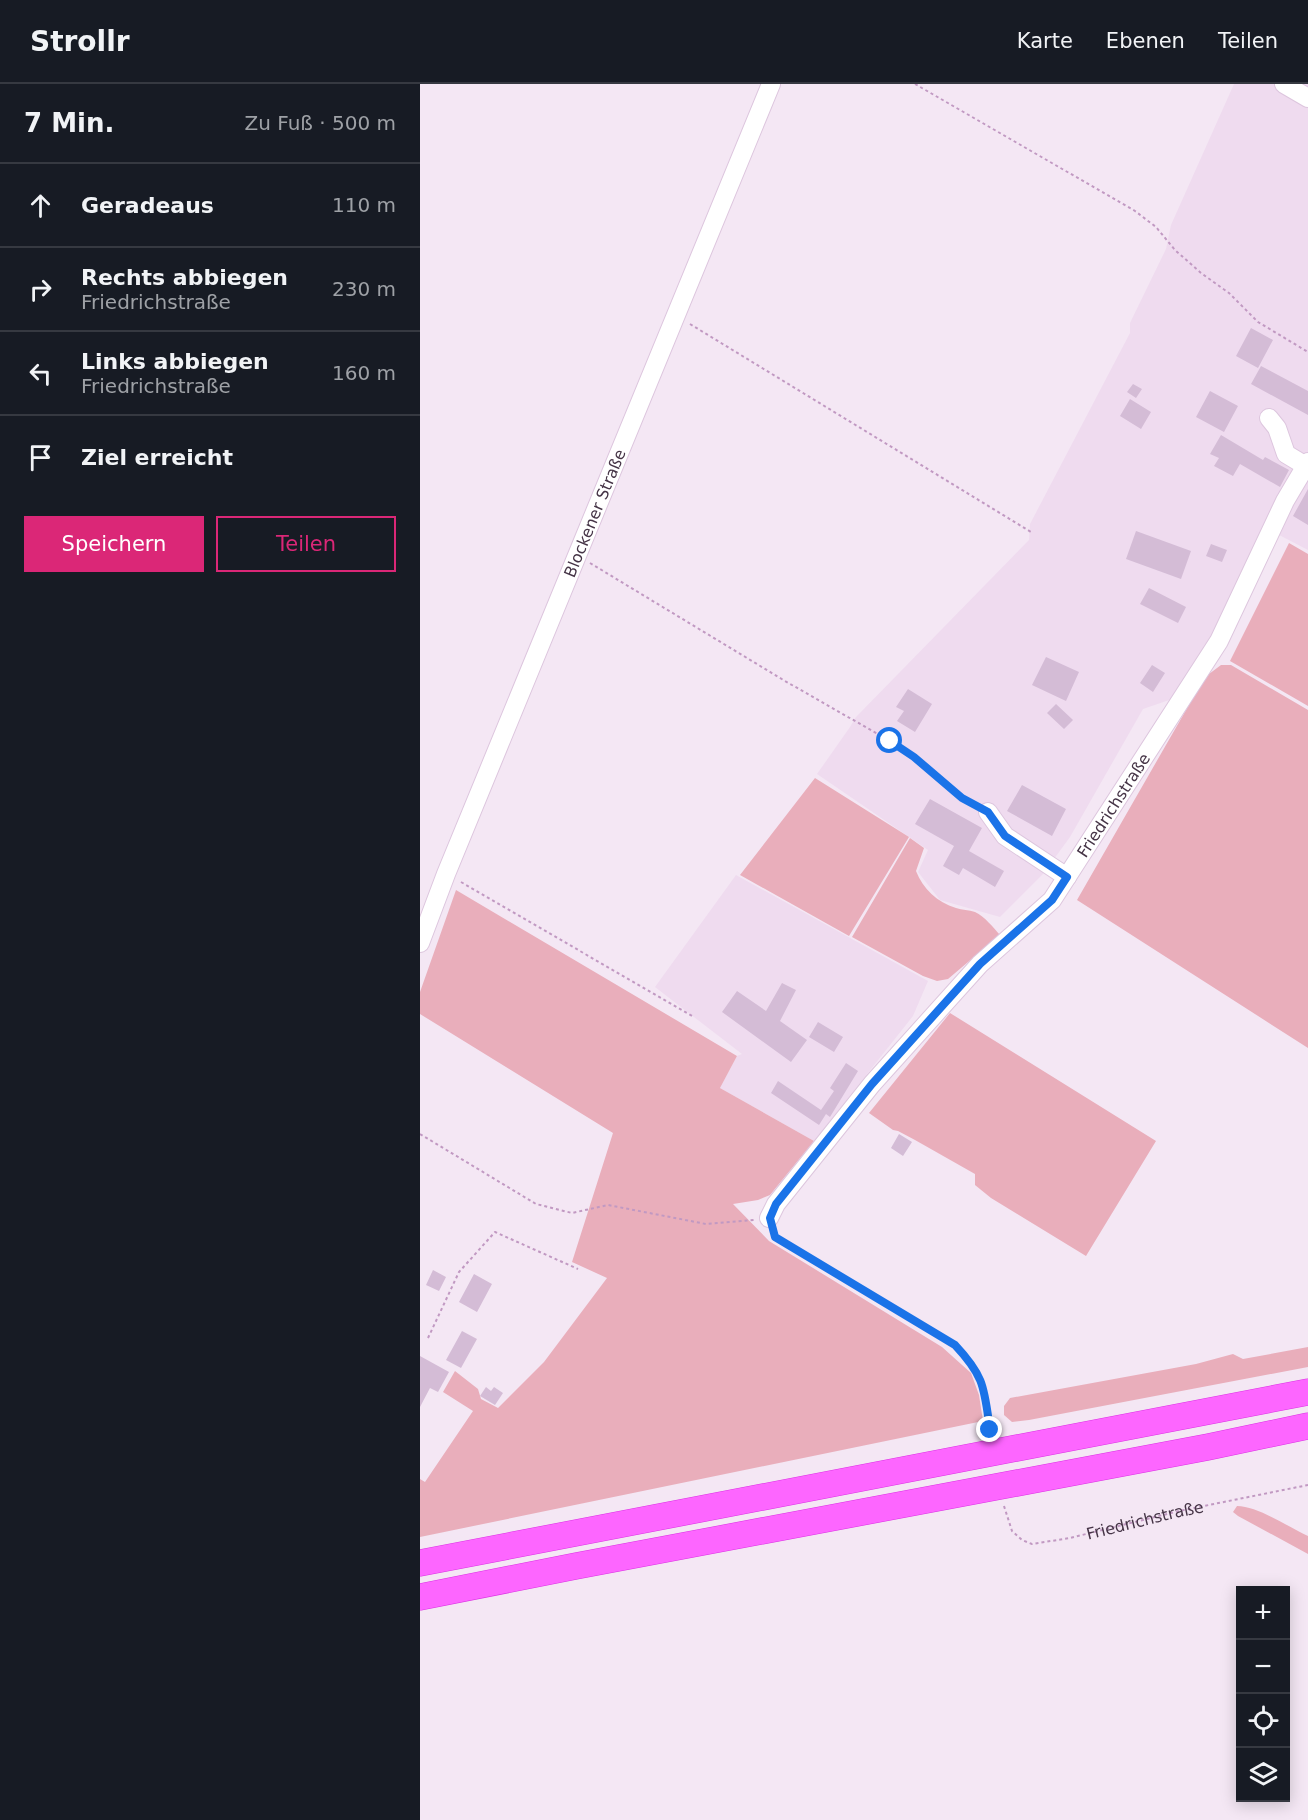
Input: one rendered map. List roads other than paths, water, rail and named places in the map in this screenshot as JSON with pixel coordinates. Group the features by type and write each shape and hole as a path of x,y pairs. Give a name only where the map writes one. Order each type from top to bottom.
{"highway":[{"path":"420,1563 1308,1392"},
{"path":"420,1597 1308,1426"}],"street":[{"name":"Blockener Straße","path":"420,944 424,919 446,874 771,84"},
{"path":"1284,84 1308,98"},
{"path":"1269,418 1277,428 1286,454 1307,464"},
{"name":"Friedrichstraße","path":"770,1218 776,1204 872,1084 980,964 1052,900 1219,641 1285,501 1307,464"},
{"path":"988,812 1005,836 1067,877"}]}
